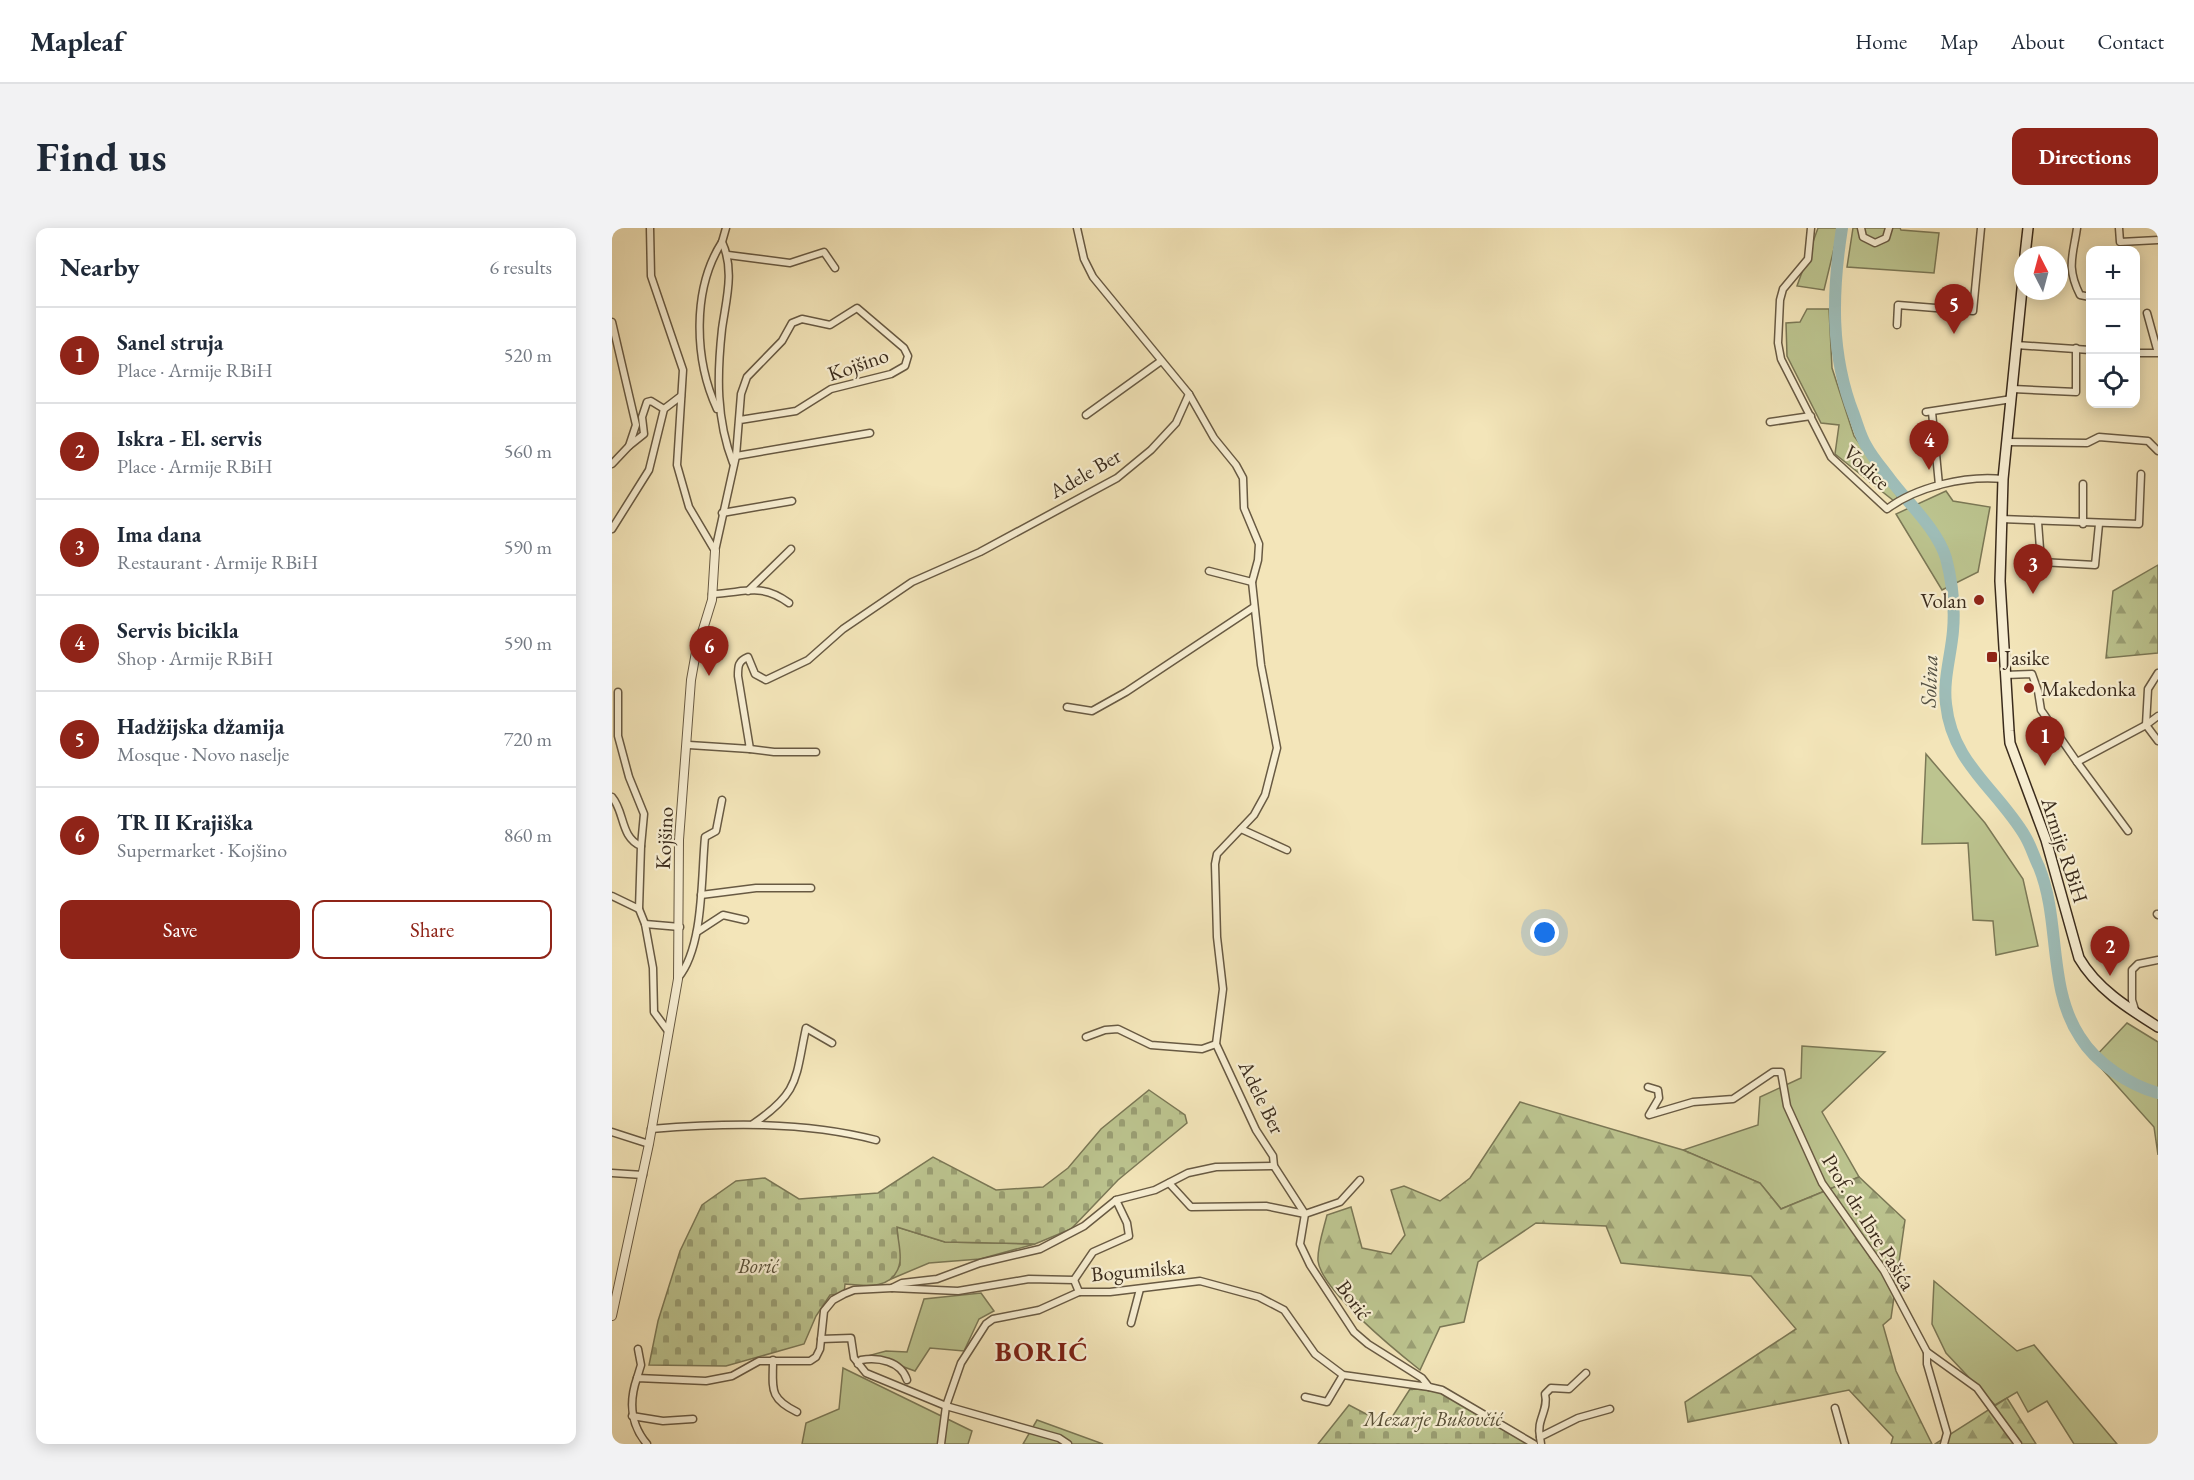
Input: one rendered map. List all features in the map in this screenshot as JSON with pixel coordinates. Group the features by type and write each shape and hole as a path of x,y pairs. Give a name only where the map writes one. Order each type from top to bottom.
{"main road":[{"path":"2026,246 2028,228"},
{"name":"Armije RBiH","path":"2021,300 2006,442 2001,519 2000,581 2010,744 2046,840 2079,958 2088,974 2136,1014 2158,1027"}],"street":[{"path":"650,228 651,276 683,370 677,465 689,507 715,551"},
{"path":"719,415 707,379 701,341 700,309 705,284 726,228"},
{"name":"Adele Ber","path":"1077,228 1084,259 1093,277 1189,394 1214,438 1236,465 1243,478 1244,508 1259,544 1258,560 1251,582 1261,665 1277,748 1264,795 1254,815 1217,854 1215,864 1217,937 1224,989 1216,1044 1256,1130 1274,1156 1274,1166"},
{"name":"Vodice","path":"1811,228 1808,259 1783,289 1778,343 1780,359 1831,457 1889,507 1915,492 1939,485"},
{"path":"1861,228 1863,237 1875,243 1886,238 1889,228"},
{"path":"1897,325 1898,305 1973,310 1981,228"},
{"path":"2077,228 2070,253 2071,278 2080,295 2086,296"},
{"path":"2119,228 2120,242 2158,240"},
{"path":"722,242 728,255 728,301 722,329 717,402 724,440 733,463"},
{"path":"728,255 790,263 824,252 835,268"},
{"name":"Kojšino","path":"612,1316 643,1175 678,979 679,840 693,671 712,594 715,551 736,456 741,394 747,378 782,341 792,323 802,319 830,326 857,308 904,348 908,356 905,366 891,375 831,389 796,411 740,420"},
{"path":"2140,353 2158,353 2147,313"},
{"path":"612,322 636,425 629,446"},
{"path":"2016,345 2086,349"},
{"path":"2003,479 1939,485 1929,412 2012,394 2076,392 2076,348"},
{"path":"1086,415 1161,361"},
{"name":"Adele Ber","path":"750,749 738,676 738,665 742,660 748,657 755,674 766,680 795,668 871,608 912,582 980,552 1117,478 1151,450 1176,423 1189,394"},
{"path":"612,529 649,470 664,409 681,396"},
{"path":"612,464 644,434 642,417 647,402 651,401 664,409"},
{"path":"1770,422 1811,416"},
{"path":"736,456 870,433"},
{"path":"2006,442 2046,445 2087,443 2099,437 2148,441 2158,452"},
{"path":"2001,519 2083,524 2139,524 2141,474"},
{"path":"2083,484 2083,524"},
{"path":"722,513 792,501"},
{"path":"2038,522 2041,562 2095,565 2099,524"},
{"path":"747,591 791,549"},
{"path":"1209,571 1251,582"},
{"path":"712,594 763,589 774,592 789,603"},
{"path":"1067,707 1092,711 1126,692 1254,607"},
{"path":"2158,673 2148,689 2146,725 2158,741"},
{"path":"2005,675 2032,674 2041,710 2128,831"},
{"path":"618,692 618,736 629,777 644,814 639,909 645,924 653,968 654,1012 668,1031"},
{"path":"2077,762 2146,725 2158,716"},
{"path":"688,745 774,752 816,752"},
{"path":"612,797 618,804 624,829 633,843 641,846"},
{"name":"Kojšino","path":"678,979 685,970 697,932 705,837 716,831 723,800"},
{"path":"1241,829 1287,850"},
{"path":"701,895 756,888 811,888"},
{"path":"612,896 639,909"},
{"path":"697,932 723,915 745,920"},
{"path":"645,924 680,927"},
{"path":"2136,1014 2132,1000 2132,970 2138,964 2158,960"},
{"path":"753,1125 778,1107 787,1096 800,1068 806,1028 832,1043"},
{"name":"Adele Ber","path":"1086,1037 1118,1029 1151,1045 1202,1049 1216,1044"},
{"name":"Prof. dr. Ibre Pašića","path":"1648,1086 1658,1090 1659,1098 1648,1115 1693,1102 1733,1099 1773,1072 1781,1072 1787,1107 1822,1183 1884,1271 1926,1352 1927,1364 1947,1433 1944,1444"},
{"path":"651,1129 753,1125 834,1129 876,1140"},
{"path":"612,1132 649,1144"},
{"path":"892,1288 902,1283 938,1280 980,1263 1040,1249 1084,1226 1116,1200 1155,1190 1188,1173 1216,1167 1274,1166 1305,1214"},
{"path":"612,1173 643,1175"},
{"path":"1169,1184 1191,1208 1266,1206 1305,1214 1340,1202 1360,1180"},
{"path":"1074,1280 1093,1252 1129,1236 1127,1223 1116,1200"},
{"name":"Borić","path":"1305,1214 1300,1244 1310,1265 1354,1332 1368,1344 1422,1378 1429,1387"},
{"path":"637,1378 716,1379 732,1376 759,1361 773,1360 791,1363 810,1361 816,1357 821,1339 824,1311 833,1300 854,1290 892,1288 958,1292 1029,1280 1074,1280"},
{"path":"1074,1280 1079,1292"},
{"name":"Bogumilska","path":"941,1444 946,1406 961,1363 986,1324 993,1319 1039,1310 1079,1292 1140,1289 1200,1281 1259,1297 1284,1310 1315,1354 1344,1375 1429,1387"},
{"path":"1131,1323 1140,1289"},
{"path":"821,1339 851,1338 858,1364 866,1373 946,1406 1059,1438 1068,1444"},
{"path":"638,1349 640,1365 633,1390 632,1416 646,1444"},
{"name":"Prof. dr. Ibre Pašića","path":"1926,1352 1977,1388 2018,1444"},
{"path":"858,1364 861,1360 877,1358 900,1368 907,1380"},
{"path":"773,1360 773,1392 780,1403 797,1412"},
{"path":"1586,1373 1569,1389 1551,1388 1545,1394 1547,1408 1538,1428 1540,1440 1578,1418 1610,1409"},
{"path":"1305,1397 1328,1402 1344,1375"},
{"path":"1429,1387 1442,1390 1534,1444"},
{"path":"1835,1408 1845,1444"},
{"path":"632,1416 663,1421 693,1419"}],"green space":[{"path":"1818,228 1839,228 1824,290 1797,286"},
{"path":"1853,228 1900,228 1901,230 1939,233 1934,273 1847,267"},
{"path":"1807,309 1829,309 1832,368 1854,436 1898,497 1894,501 1835,454 1839,425 1821,423 1787,356 1786,323 1800,322"},
{"path":"1946,491 1953,501 1990,507 1978,572 1942,590 1896,514"},
{"path":"2158,565 2158,653 2106,658 2113,591"},
{"path":"1926,754 1985,823 2023,879 2038,946 1996,955 1993,921 1973,920 1968,843 1922,844"},
{"path":"2127,1023 2158,1042 2158,1155 2154,1127 2093,1059"},
{"path":"1802,1046 1885,1052 1822,1112 1859,1177 1781,1209 1760,1183 1683,1150 1758,1125 1760,1097 1801,1078"},
{"name":"Borić","path":"1149,1090 1185,1115 1187,1123 1118,1180 1071,1229 1035,1244 945,1242 897,1227 900,1257 895,1274 884,1283 877,1285 845,1284 844,1294 830,1295 816,1316 804,1344 726,1366 649,1365 658,1321 680,1251 702,1205 736,1181 765,1178 799,1199 878,1193 933,1157 996,1190 1043,1187 1068,1168 1101,1129"},
{"path":"1520,1102 1683,1150 1760,1183 1781,1209 1859,1177 1905,1220 1891,1318 1883,1325 1896,1371 1932,1444 1891,1444 1893,1437 1849,1390 1688,1422 1685,1402 1796,1329 1751,1276 1621,1263 1606,1226 1536,1223 1478,1262 1464,1322 1440,1327 1420,1370 1394,1349 1346,1304 1323,1274 1318,1256 1327,1215 1351,1207 1362,1248 1391,1254 1405,1235 1391,1190 1404,1186 1440,1201 1470,1178"},
{"path":"897,1227 945,1242 1035,1244 980,1259 929,1263 891,1279 900,1265"},
{"path":"1934,1281 2017,1351 2034,1345 2117,1444 2074,1444 2047,1401 2028,1412 2017,1392 1995,1405 1946,1353 1932,1324"},
{"path":"981,1293 994,1311 979,1319 964,1351 930,1348 915,1371 871,1355 886,1351 907,1352 924,1299"},
{"path":"843,1368 972,1431 968,1444 802,1444 806,1423 839,1409"},
{"name":"Mezarje Bukovčić","path":"1410,1389 1442,1390 1534,1444 1318,1444 1349,1405 1387,1425"},
{"path":"2007,1398 2036,1444 1935,1444"},
{"path":"1037,1420 1103,1444 1023,1444"}],"waterway":[{"name":"Solina","path":"1842,228 1836,276 1835,323 1846,392 1865,443 1936,537 1942,547 1948,567 1954,613 1946,686 1946,704 1950,725 1966,759 2025,836 2039,867 2050,909 2063,997 2080,1037 2095,1056 2114,1072 2136,1085 2158,1093"}],"place":[{"name":"Hadžijska džamija","path":"1954,334"},
{"name":"Servis bicikla","path":"1929,470"},
{"name":"Ima dana","path":"2033,594"},
{"name":"Volan","path":"1979,600"},
{"name":"Jasike","path":"1992,657"},
{"name":"TR II Krajiška","path":"709,676"},
{"name":"Makedonka","path":"2029,688"},
{"name":"Sanel struja","path":"2045,766"},
{"name":"Iskra - El. servis","path":"2110,976"}],"district":[{"name":"BORIĆ","path":"1042,1351"}]}
